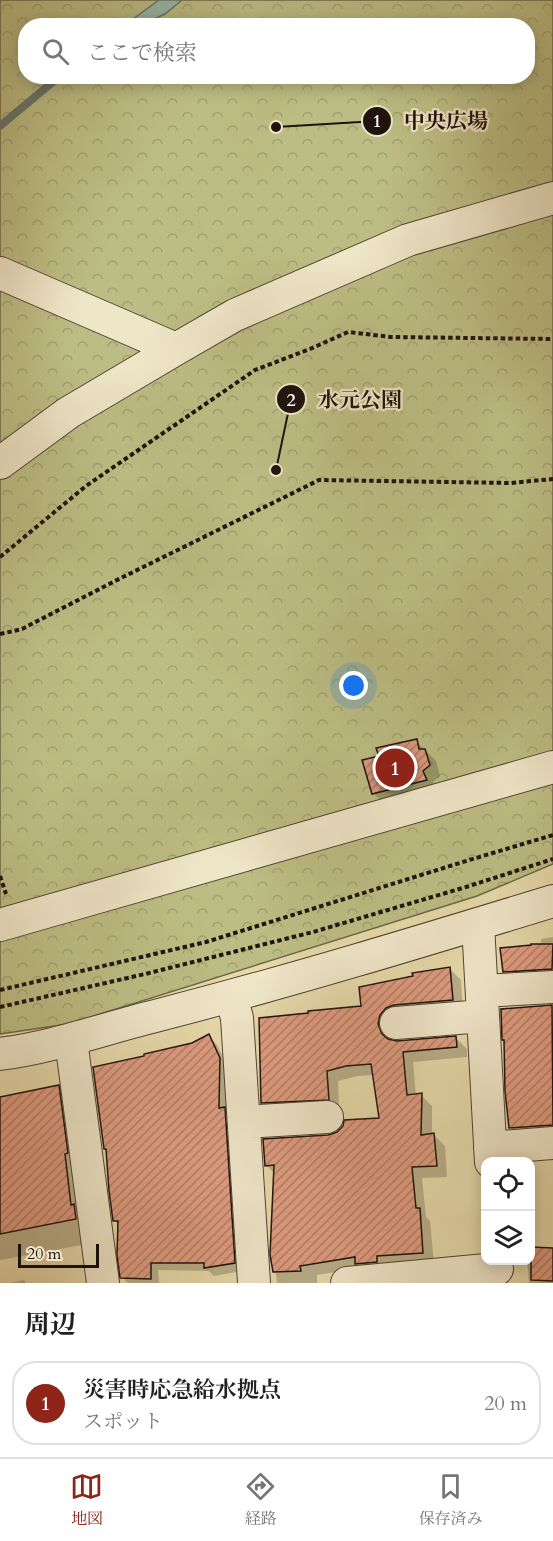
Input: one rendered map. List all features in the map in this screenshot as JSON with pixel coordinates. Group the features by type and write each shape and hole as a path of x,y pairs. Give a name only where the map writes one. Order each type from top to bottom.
{"street":[{"path":"0,463 68,413 235,315 408,240 553,198"},
{"path":"0,273 176,349"},
{"path":"0,925 553,767"},
{"path":"0,1054 71,1040 231,996 553,901"},
{"path":"478,924 490,1155 553,1143"},
{"path":"396,1023 553,987"},
{"path":"231,996 237,1018 254,1283"},
{"path":"71,1040 103,1283"},
{"path":"244,1122 327,1117"},
{"path":"347,1283 497,1271"}],"path":[{"path":"0,557 86,486 255,370 348,332 391,337 553,339"},
{"path":"0,634 22,629 115,580 319,480 511,483 553,478"},
{"path":"0,990 206,942 553,835"},
{"path":"0,1007 313,932 553,859"}],"green space":[{"path":"0,0 553,0 553,864 477,896 68,1024 0,1034"}],"shaded area":[{"path":"159,0 182,0 156,18 135,18"}],"building":[{"path":"417,739 419,749 425,749 430,765 423,771 427,780 372,794 362,760 379,756 376,748"},
{"path":"553,944 552,969 503,972 500,948"},
{"path":"450,967 453,1000 394,1005 386,1008 380,1015 378,1024 382,1034 388,1039 397,1041 456,1036 457,1047 403,1052 407,1095 422,1093 421,1135 434,1133 437,1166 412,1167 416,1208 420,1208 423,1253 377,1256 377,1262 355,1264 355,1257 300,1266 301,1271 273,1272 270,1255 274,1165 265,1166 263,1139 328,1135 337,1132 343,1126 344,1120 379,1118 371,1064 346,1066 327,1071 329,1100 261,1103 259,1018 361,1006 359,987 413,976 412,973"},
{"path":"552,1005 553,1125 509,1128 501,1009"},
{"path":"209,1034 220,1058 219,1108 225,1107 235,1263 204,1268 204,1263 151,1263 151,1279 120,1278 117,1255 118,1221 113,1221 106,1149 104,1149 93,1067 192,1043"},
{"path":"59,1085 68,1153 65,1154 71,1205 74,1204 76,1219 0,1234 0,1097"},
{"path":"535,1247 553,1248 553,1281 531,1280 531,1265 535,1265"}],"waterway":[{"path":"0,126 50,84"}],"place":[{"name":"中央広場","path":"276,127"},
{"name":"水元公園","path":"276,470"},
{"name":"災害時応急給水拠点","path":"395,768"}]}
